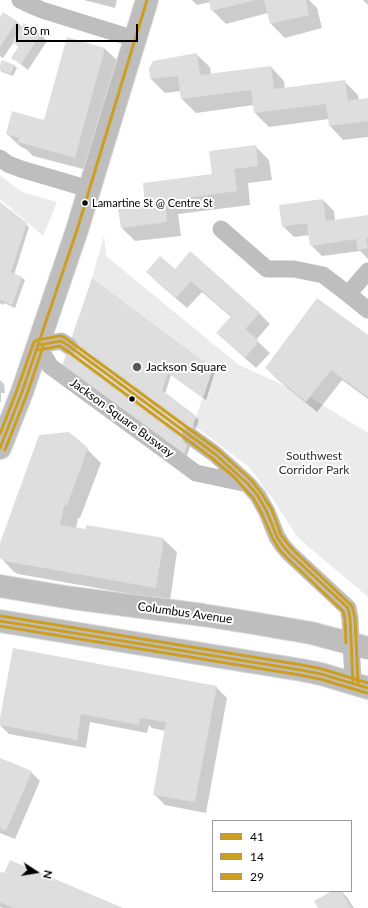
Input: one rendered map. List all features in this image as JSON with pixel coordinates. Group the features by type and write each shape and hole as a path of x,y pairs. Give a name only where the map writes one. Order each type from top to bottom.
{"main road":[{"path":"0,448 22,392 89,189 147,0"},
{"name":"Columbus Avenue","path":"0,586 72,598 203,615 311,633 360,645"},
{"path":"0,621 302,670 361,686"}],"street":[{"path":"20,0 42,10 135,39"},
{"path":"0,158 8,164 21,169 89,189"},
{"path":"221,229 267,269 294,269 323,275 368,310"},
{"path":"348,294 368,271"},
{"path":"38,344 61,341 69,346"},
{"name":"Jackson Square Busway","path":"38,344 50,366 196,473 248,484"},
{"path":"190,436 215,454 248,484 258,496 267,512 277,537 283,546 348,608 360,645 361,686"}],"green space":[{"path":"0,175 16,188 25,193 57,202 43,236 0,199"},
{"name":"Southwest Corridor Park","path":"104,236 106,256 239,365 310,397 368,433 368,597 297,537 272,497 268,494 248,466 193,425 213,368 92,278"}],"building":[{"path":"209,0 252,0 252,1 211,11"},
{"path":"264,0 306,0 309,15 270,24"},
{"path":"3,12 17,21 0,47 0,17"},
{"path":"24,23 41,34 21,64 11,58 19,46 12,42"},
{"path":"67,37 105,48 75,157 18,142 19,138 6,134 12,111 44,120"},
{"path":"197,53 200,75 271,66 274,89 345,80 348,101 368,98 368,121 329,126 326,104 254,113 251,90 181,99 178,76 150,79 149,68 153,61"},
{"path":"2,60 14,65 11,74 0,70"},
{"path":"256,145 258,166 234,169 237,191 165,201 167,222 121,228 118,209 145,206 143,183 212,174 209,151"},
{"path":"323,199 326,221 368,215 368,238 366,238 368,248 358,250 356,239 310,246 307,223 282,227 279,205"},
{"path":"0,202 27,223 11,272 22,277 12,305 0,300"},
{"path":"190,251 260,313 245,329 259,341 245,358 216,333 231,316 191,281 176,298 146,272 160,256 175,269"},
{"name":"Jackson Square","path":"92,278 213,368 203,398 168,373 162,390 196,416 184,454 62,366"},
{"path":"317,298 368,335 368,397 331,370 306,402 265,368"},
{"path":"69,432 88,448 67,505 64,505 60,525 86,529 86,525 164,538 156,588 4,561 0,558 0,543 39,435"},
{"path":"13,648 217,686 195,802 153,795 166,722 140,718 139,725 81,714 77,740 0,725"},
{"path":"0,758 32,771 6,831 0,828"},
{"path":"10,860 123,908 14,908 0,902 0,872 4,873"},
{"path":"330,892 342,892 351,908 318,908 314,901"}],"tunnel":[{"path":"69,346 190,436"}],"transit line":[{"name":"41","path":"0,448 22,392 77,230 147,0"},
{"name":"29","path":"0,434 34,342 37,340 60,336 64,337 218,450 252,481 272,510 281,535 287,543 352,606 355,618 358,683"},
{"name":"41","path":"38,345 61,341 69,346 215,454 248,484 258,496 267,512 277,537 283,546 348,608 350,618 353,683"},
{"name":"14","path":"39,350 60,346 212,458 234,477 254,499 279,549 343,611 345,619 346,643"},
{"name":"14","path":"5,450 27,394 43,347"},
{"name":"29","path":"1,616 302,665 322,669 368,683"},
{"name":"41","path":"0,621 301,670 321,674 368,688"},
{"name":"14","path":"0,626 300,675 320,679 367,693"}],"place":[{"name":"Lamartine St @ Centre St","path":"85,203"},
{"name":"Jackson Square","path":"137,367"}]}
